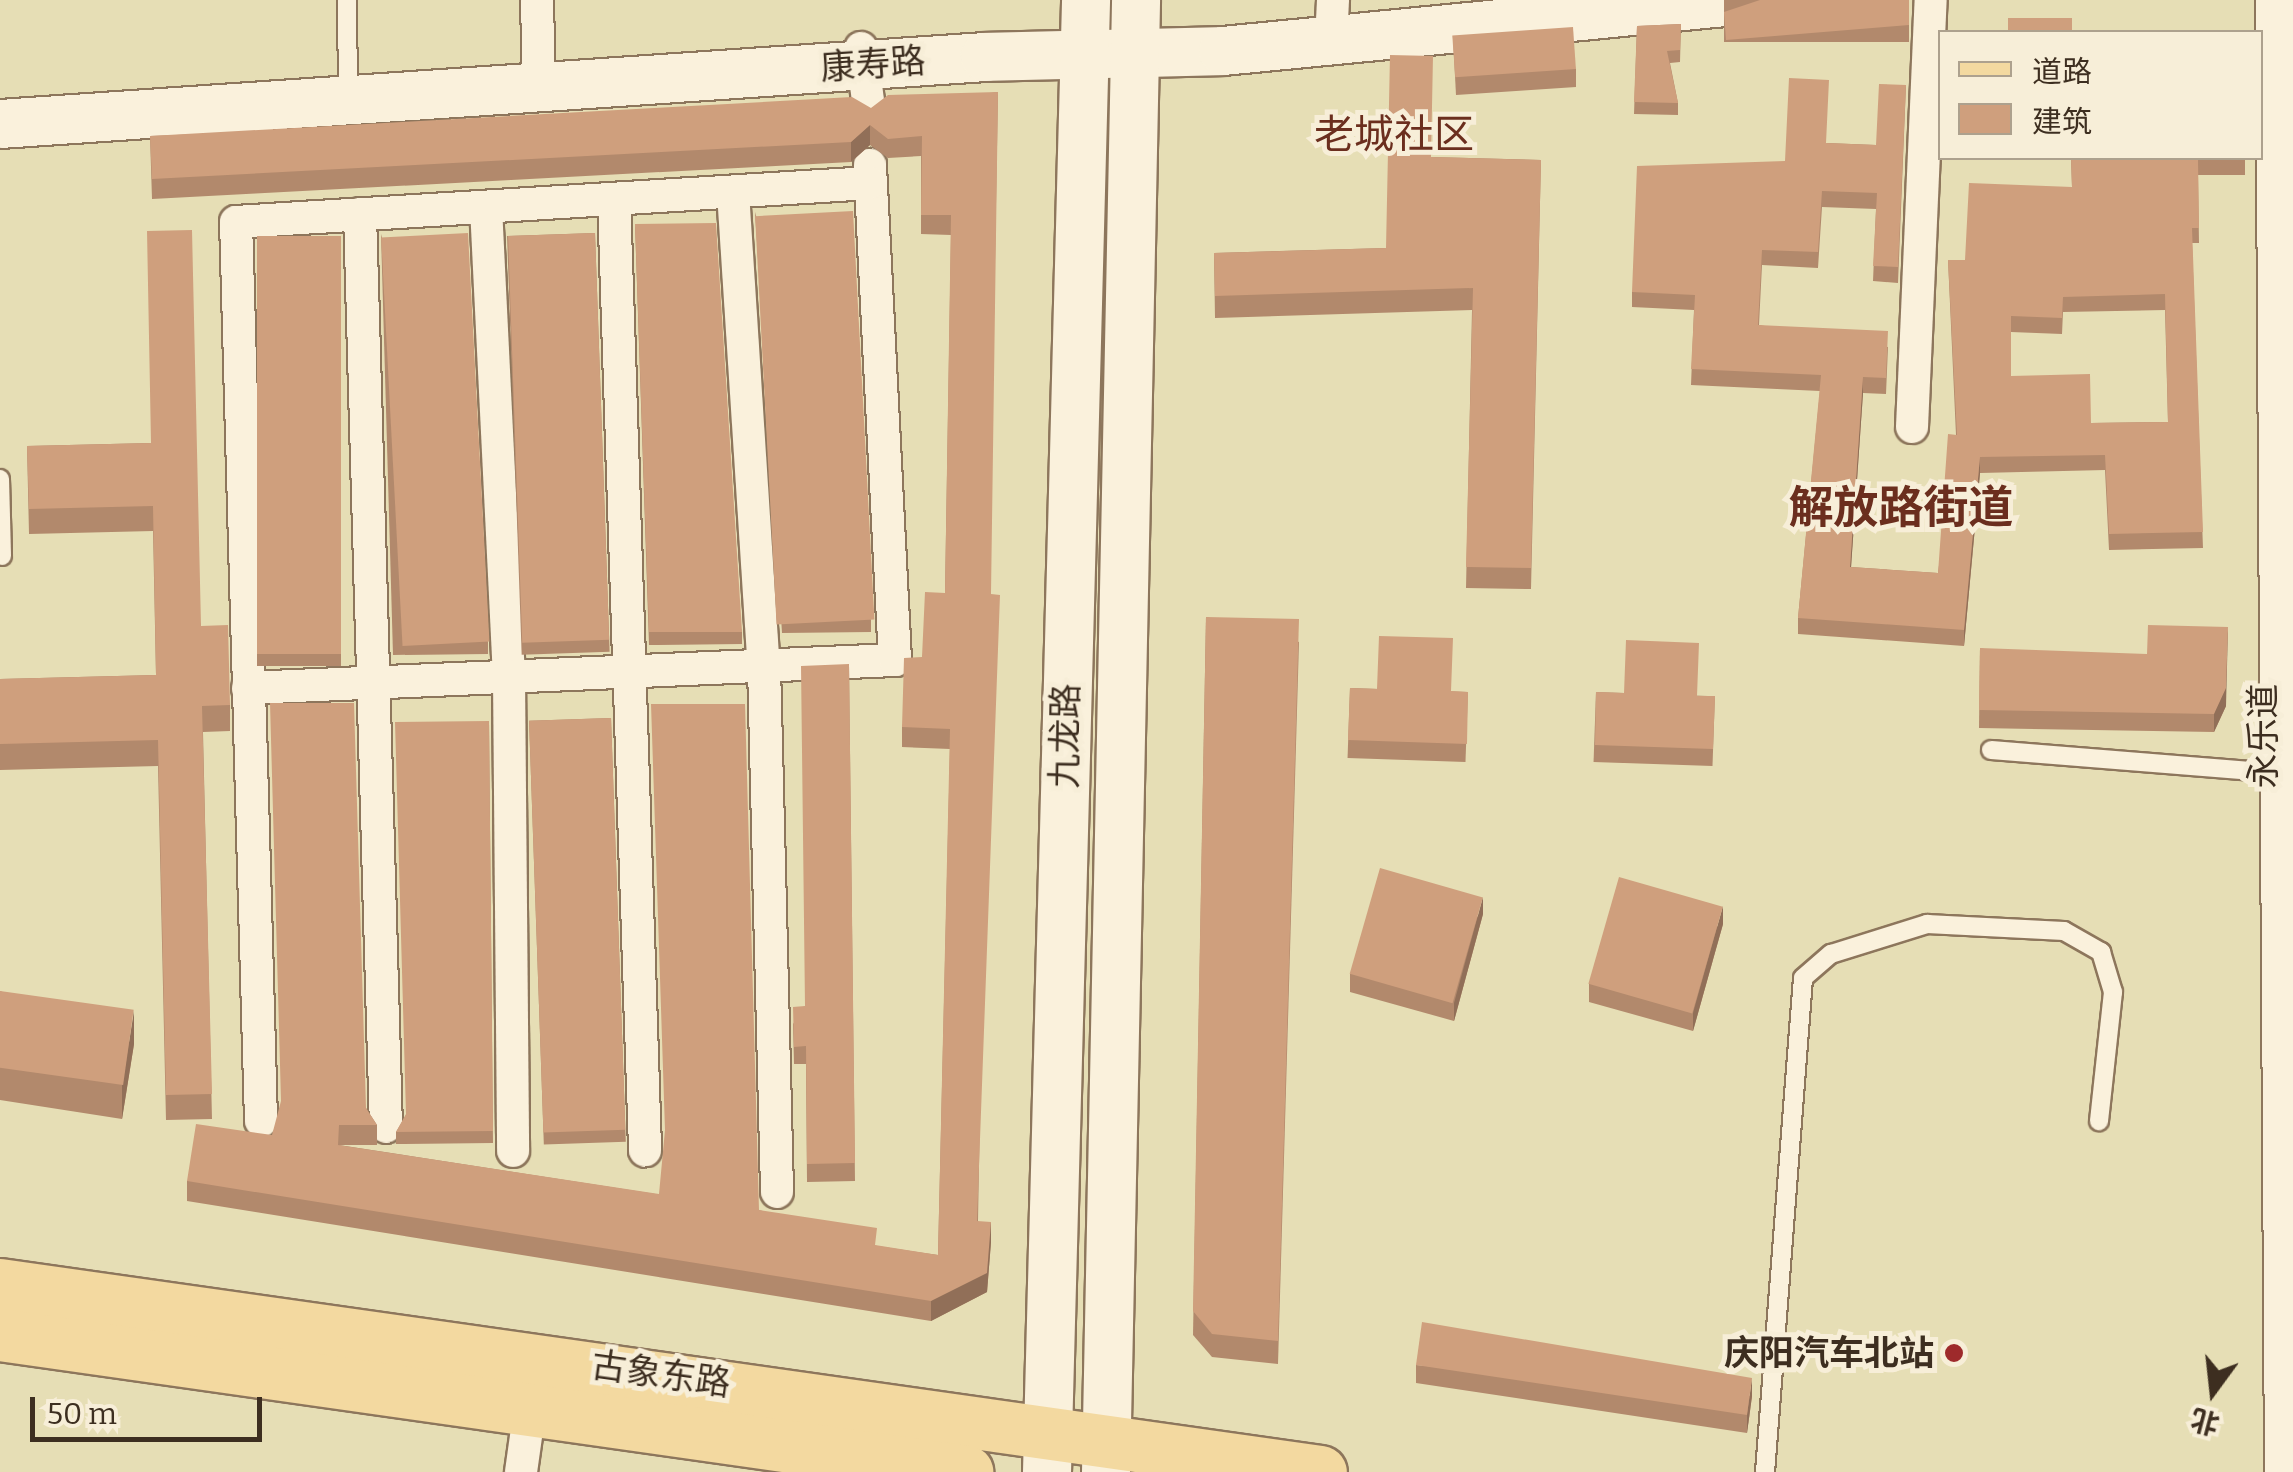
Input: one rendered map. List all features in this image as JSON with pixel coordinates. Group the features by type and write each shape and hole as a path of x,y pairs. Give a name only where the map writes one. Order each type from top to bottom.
{"main road":[{"name":"古象东路","path":"0,1285 1047,1451 1321,1472"},
{"name":"古象东路","path":"0,1335 966,1472"}],"street":[{"path":"537,0 538,76"},
{"name":"康寿路","path":"1332,21 1562,0"},
{"name":"康寿路","path":"0,124 538,76 865,73 1084,30 1745,0"},
{"path":"1912,427 1931,0"},
{"name":"永乐道","path":"2261,0 2262,30"},
{"name":"永乐道","path":"2280,0 2280,670 2289,1472"},
{"name":"九龙路","path":"1047,1451 1084,30"},
{"name":"九龙路","path":"1106,1456 1135,30"},
{"name":"永乐道","path":"2262,1472 2263,772 2280,670 2263,71"},
{"name":"康寿路","path":"0,106 348,90"},
{"path":"248,688 895,660 870,175 733,192 236,222 248,688 261,1122"},
{"path":"733,192 764,666 777,1192"},
{"path":"614,199 645,1150"},
{"path":"486,207 509,677 513,1151"},
{"path":"360,214 386,1127"},
{"path":"521,1472 530,1408"}],"lane":[{"path":"347,0 348,90"},
{"path":"0,479 2,556"},
{"path":"1990,750 2263,772"},
{"path":"1765,1472 1803,978 1831,954 1927,924 2064,931 2102,952 2113,992 2098,1121"}],"shaded area":[{"path":"0,0 2293,0 2293,1472 0,1472"}],"building":[{"path":"1760,0 1909,0 1909,25 1726,40 1724,12"},
{"path":"2008,18 2072,18 2072,30 2008,30"},
{"path":"1681,24 1680,50 1667,51 1678,103 1634,102 1637,26"},
{"path":"1573,27 1576,69 1455,77 1452,35"},
{"path":"1390,55 1433,56 1431,157 1541,160 1531,568 1466,567 1473,288 1215,296 1214,253 1386,248"},
{"path":"1789,78 1829,80 1826,143 1876,145 1879,84 1906,85 1898,267 1873,266 1877,193 1822,191 1818,252 1762,250 1758,325 1888,331 1886,378 1863,377 1850,567 1938,573 1948,434 1957,435 1948,260 1965,260 1969,183 2072,187 2071,160 2198,160 2199,228 2192,228 2203,532 2109,534 2105,455 1980,457 1964,630 1798,618 1821,375 1691,369 1695,295 1632,292 1637,166 1785,161","holes":["2165,294 2168,422 2091,423 2090,374 2011,376 2011,316 2062,318 2063,297"]},
{"path":"998,92 991,594 1000,595 977,1221 991,1222 987,1273 931,1301 187,1181 196,1124 272,1135 281,1101 270,703 354,703 366,1108 377,1125 339,1125 338,1145 659,1194 665,1130 651,704 745,704 759,1210 877,1228 875,1245 938,1255 950,729 902,727 904,658 922,657 925,592 945,593 951,215 921,215 922,136 888,139 870,125 851,142 152,179 150,136 852,97 871,108 888,95"},
{"path":"853,211 874,619 777,625 755,216"},
{"path":"716,223 742,632 649,632 635,224"},
{"path":"192,230 201,626 228,625 230,705 202,706 212,1094 166,1095 158,740 0,744 0,679 156,675 153,506 29,509 27,446 151,443 147,231"},
{"path":"468,233 489,641 403,646 381,238"},
{"path":"595,233 609,640 522,643 508,236"},
{"path":"257,236 341,236 341,654 257,654"},
{"path":"1206,617 1299,619 1278,1341 1212,1334 1193,1311"},
{"path":"2148,625 2228,627 2226,688 2214,714 1979,710 1980,648 2147,654"},
{"path":"1379,636 1453,638 1451,691 1468,692 1467,744 1348,740 1350,688 1377,689"},
{"path":"1626,640 1699,643 1697,696 1715,696 1713,749 1595,745 1596,692 1624,693"},
{"path":"849,664 855,1163 807,1164 806,1046 794,1047 793,1007 805,1006 801,666"},
{"path":"611,718 625,1130 543,1133 529,721"},
{"path":"489,721 493,1131 396,1132 406,1114 395,722"},
{"path":"1380,868 1483,897 1453,1003 1350,974"},
{"path":"1619,877 1723,907 1692,1013 1588,984"},
{"path":"0,991 134,1010 123,1085 0,1068"},
{"path":"1422,1322 1752,1378 1747,1415 1416,1365"}],"place":[{"name":"庆阳汽车北站","path":"1954,1353"}],"district":[{"name":"老城社区","path":"1394,135"},
{"name":"解放路街道","path":"1901,509"}]}
